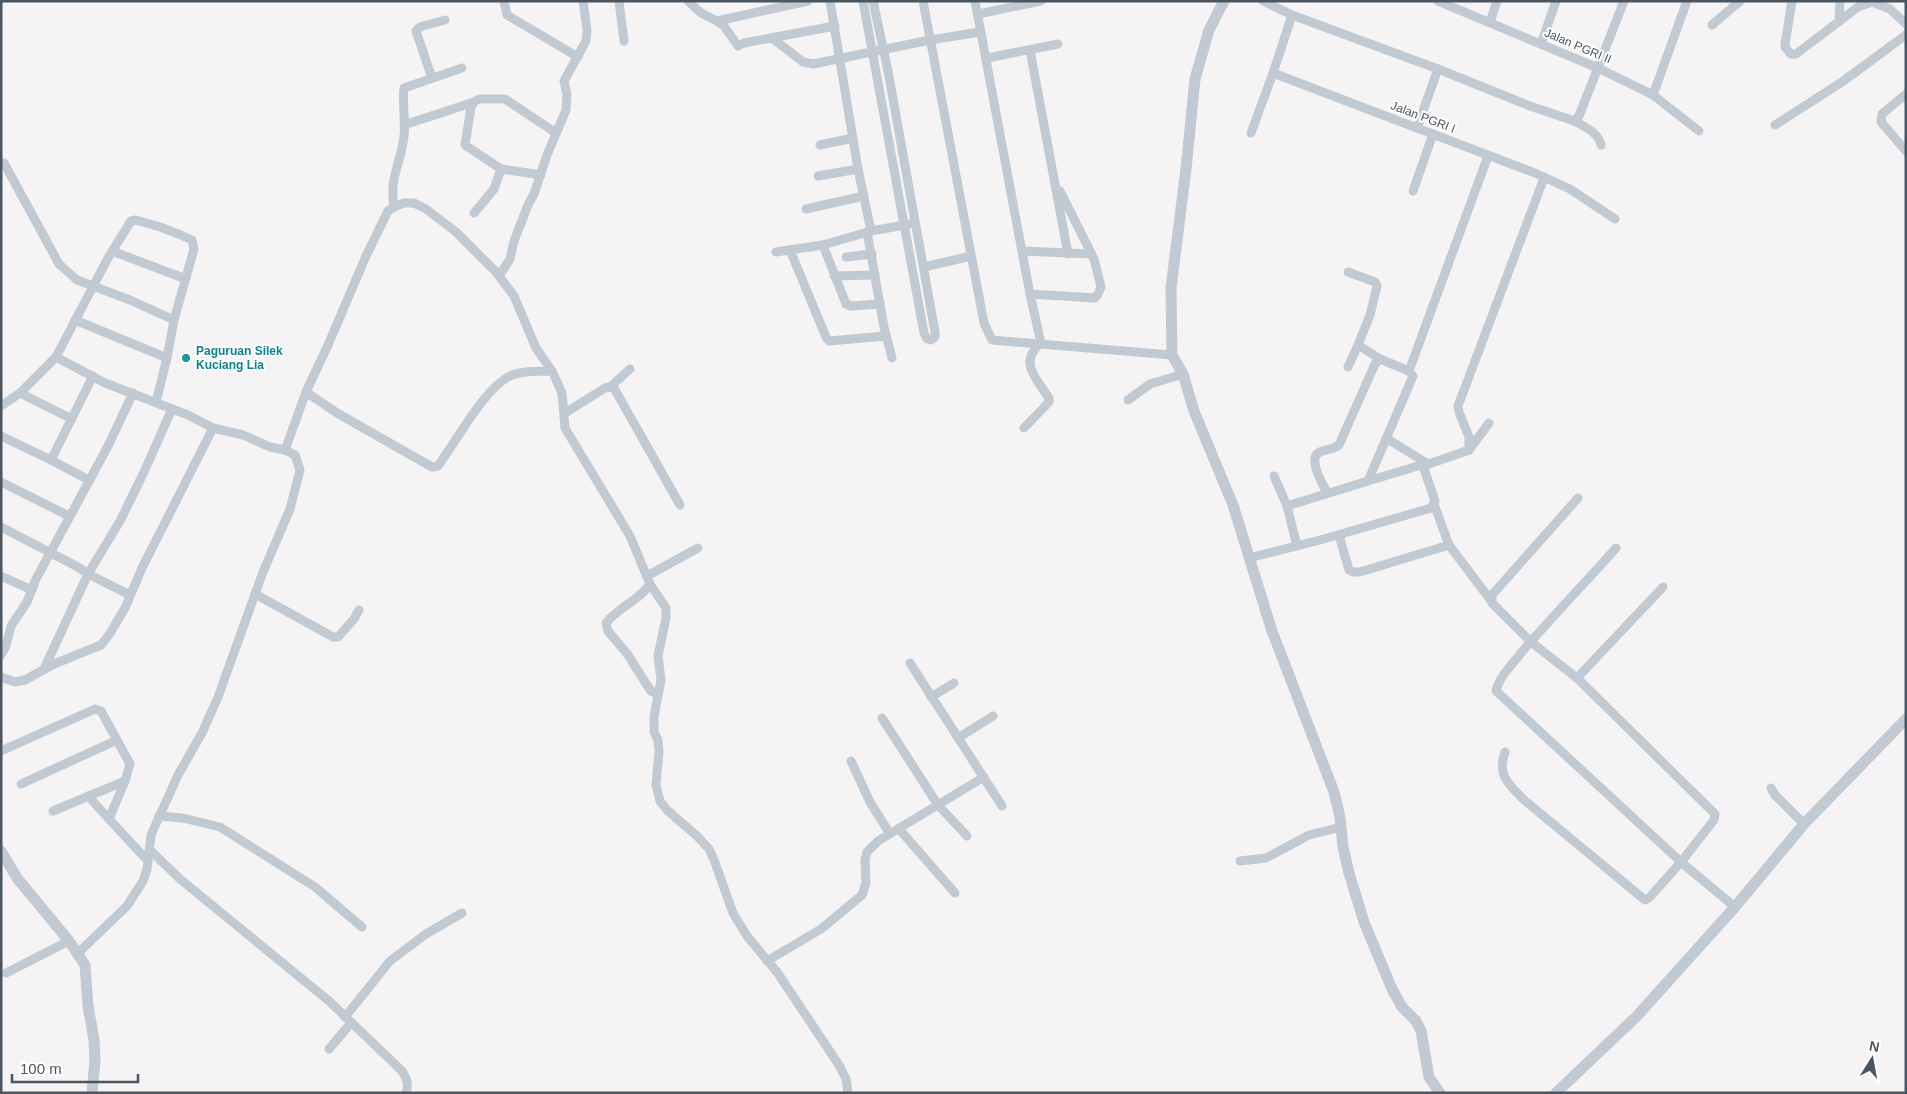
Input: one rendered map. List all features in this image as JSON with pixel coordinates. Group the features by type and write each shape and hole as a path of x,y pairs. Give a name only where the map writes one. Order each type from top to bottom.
{"street":[{"path":"504,1 507,14 578,57"},
{"path":"499,276 510,259 514,241 541,175 546,155 566,110 567,95 564,81 586,41 587,30 583,1"},
{"path":"619,1 624,42"},
{"path":"688,1 701,13 717,20 729,32 738,46 835,26"},
{"path":"717,20 808,1"},
{"path":"830,1 864,196 880,304 892,358"},
{"path":"863,1 924,333 927,339 931,340 935,337 935,332 924,267 888,71 873,1"},
{"path":"922,1 984,323 992,340 1172,356"},
{"path":"976,1 980,32 987,58 1030,294 1041,343"},
{"path":"978,14 1021,3 1041,1"},
{"path":"1224,1 1209,30 1194,79 1186,169 1171,288 1172,356 1182,374 1194,411 1233,505 1280,654 1334,792 1343,847 1364,922 1392,989 1402,1007 1416,1021 1421,1031 1429,1077 1440,1093"},
{"path":"1263,1 1292,15 1574,121 1588,128 1599,138 1601,145"},
{"name":"Jalan PGRI II","path":"1438,1 1598,68 1653,94 1699,131"},
{"path":"1490,22 1497,1"},
{"path":"1541,44 1556,1"},
{"path":"1574,121 1579,116 1624,1"},
{"path":"1653,94 1686,1"},
{"path":"1712,25 1740,1"},
{"path":"1792,1 1785,44 1789,53 1796,54 1858,7 1872,2 1880,3 1890,9 1906,24"},
{"path":"1839,22 1840,1"},
{"path":"1251,133 1292,15"},
{"path":"432,78 416,31 420,27 445,20"},
{"path":"772,38 803,62 813,64 930,40 980,32"},
{"path":"1775,125 1842,82 1906,35"},
{"path":"987,58 1058,44"},
{"path":"1030,50 1068,254"},
{"path":"394,206 392,181 404,136 404,88 462,68"},
{"path":"1417,128 1438,69"},
{"name":"Jalan PGRI I","path":"1273,73 1434,134 1570,189 1615,219"},
{"path":"1906,94 1882,114 1881,122 1906,151"},
{"path":"404,125 479,99 505,99 556,133"},
{"path":"474,102 471,107 465,145 501,170 541,175"},
{"path":"1413,191 1434,134"},
{"path":"820,144 854,138"},
{"path":"1409,372 1488,156"},
{"path":"4,163 58,264 77,280 130,300 174,320"},
{"path":"818,176 858,169"},
{"path":"474,213 494,189 501,170"},
{"path":"1469,450 1469,437 1458,406 1544,178"},
{"path":"1030,294 1095,298 1100,287 1094,259 1088,245 1055,182"},
{"path":"806,209 864,196"},
{"path":"285,450 306,392 384,217 394,206 404,203 414,203 426,209 456,232 499,276 517,302 536,348 552,370 562,393 565,428 630,536 648,580 666,608 666,618 658,656 661,680 654,732 658,740 659,751 656,785 660,801 667,810 709,849 733,913 747,936 777,972 839,1066 846,1079 848,1093"},
{"path":"1,406 20,393 56,357 112,251 131,221 136,220 192,240 194,249 174,320 156,402"},
{"path":"776,252 823,245 869,231 915,223"},
{"path":"823,245 834,276 848,306 880,304"},
{"path":"790,250 826,337 829,340 886,336"},
{"path":"112,251 186,279"},
{"path":"1022,251 1091,254"},
{"path":"846,257 872,254"},
{"path":"924,267 971,256"},
{"path":"1348,272 1374,282 1377,286 1370,315 1348,367"},
{"path":"834,276 875,275"},
{"path":"75,320 167,358"},
{"path":"1024,428 1049,402 1049,398 1030,369 1032,350 1041,343"},
{"path":"1358,345 1380,359 1409,372 1413,376 1368,481"},
{"path":"56,357 93,376 213,428 243,434 270,447 285,450 295,455 299,464 299,479 290,509 255,594 212,711 202,733 184,763 151,836 143,881 136,895 120,913 78,953"},
{"path":"1327,492 1314,462 1315,456 1318,452 1333,450 1339,445 1372,370 1380,359"},
{"path":"565,413 605,388 610,387 630,369"},
{"path":"306,392 337,413 432,467 438,466 488,394 508,376 519,372 552,370"},
{"path":"1128,400 1150,384 1182,374"},
{"path":"51,460 93,376"},
{"path":"610,387 614,388 621,399 680,505"},
{"path":"20,393 72,419"},
{"path":"1,655 6,646 5,631 32,590 52,554 69,516 115,431 133,393"},
{"path":"44,670 88,574 120,521 172,409"},
{"path":"1287,506 1327,492 1426,465 1469,450 1489,423"},
{"path":"1,677 15,682 25,680 101,645 109,635 130,595 213,428"},
{"path":"1,436 89,480"},
{"path":"1386,438 1426,465 1435,501 1434,504 1449,545 1492,603 1531,642 1577,678 1715,814 1711,825 1681,862 1649,898 1645,900 1524,800 1509,784 1502,772 1502,761 1505,752"},
{"path":"1274,476 1287,506 1297,546"},
{"path":"1,482 69,516"},
{"path":"1492,603 1492,595 1578,498"},
{"path":"1249,558 1339,535 1431,508 1434,504"},
{"path":"1,527 130,595"},
{"path":"1339,535 1349,570 1353,572 1360,572 1449,545"},
{"path":"658,694 651,691 628,655 608,631 606,623 644,592 648,580 698,548"},
{"path":"1616,548 1531,642 1497,684 1496,691 1681,862 1735,906"},
{"path":"1,576 32,590"},
{"path":"1577,678 1663,587"},
{"path":"255,594 333,637 338,637 354,619 359,610"},
{"path":"910,663 1002,806"},
{"path":"931,697 954,683"},
{"path":"1,752 95,709 103,713 130,764 109,819"},
{"path":"958,738 993,716"},
{"path":"882,718 938,805 967,836"},
{"path":"1556,1093 1636,1016 1735,906 1804,824 1906,719"},
{"path":"21,784 117,740"},
{"path":"851,761 870,802 890,834"},
{"path":"767,961 821,929 862,895 866,884 865,860 867,852 878,841 984,777"},
{"path":"53,811 125,781"},
{"path":"1772,788 1775,795 1804,824"},
{"path":"88,796 148,861"},
{"path":"160,816 183,818 220,827 315,887 362,927"},
{"path":"1240,861 1266,858 1309,836 1341,827"},
{"path":"899,829 955,893"},
{"path":"150,850 180,879 329,1001 402,1071 407,1078 408,1087 406,1093"},
{"path":"1,851 17,878 69,941 85,966 88,1006 94,1040 95,1067 92,1093"},
{"path":"329,1049 390,961 426,934 462,913"},
{"path":"6,973 69,941"}],"place":[{"name":"Paguruan Silek Kuciang Lia","path":"186,358"}]}
